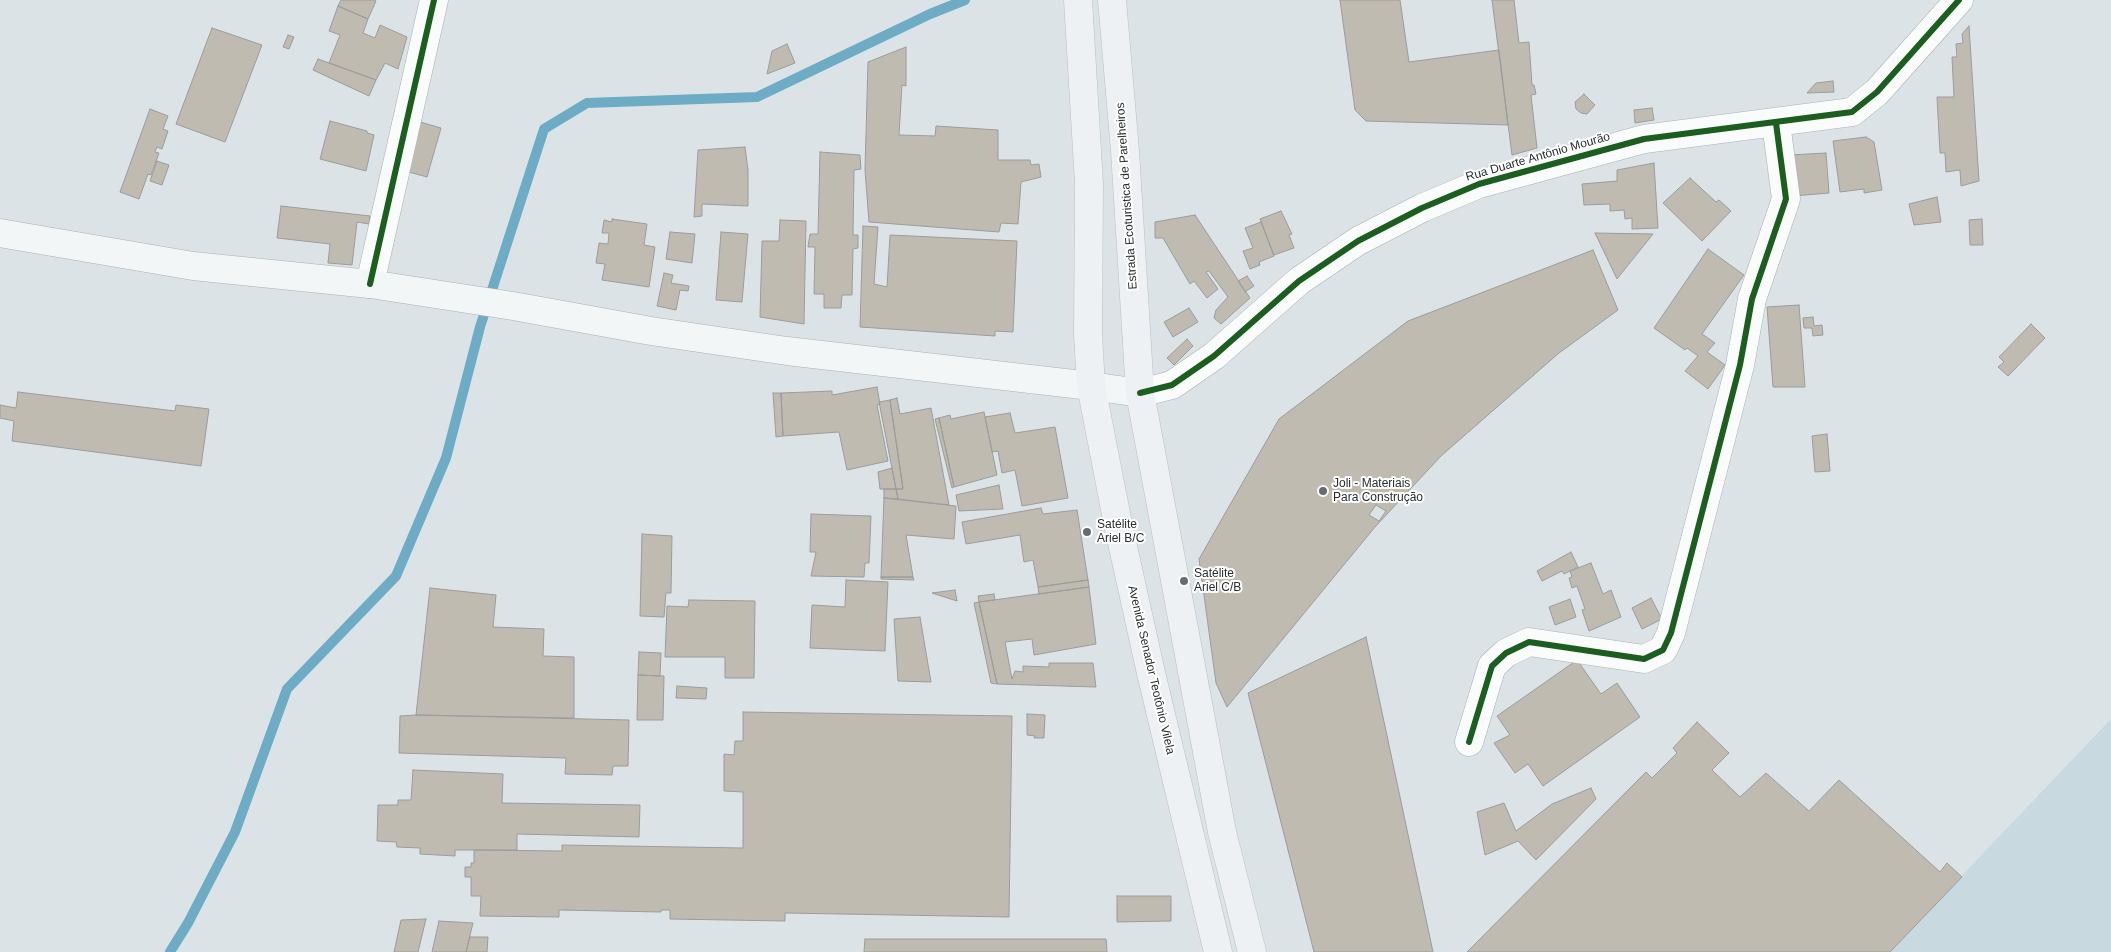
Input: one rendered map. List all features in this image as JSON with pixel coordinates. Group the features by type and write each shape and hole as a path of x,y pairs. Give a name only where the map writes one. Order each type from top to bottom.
{"main road":[{"path":"1078,0 1089,184 1088,335 1091,386"},
{"name":"Estrada Ecoturistica de Parelheiros","path":"1112,0 1125,151 1140,393"},
{"name":"Rua Duarte Antônio Mourão","path":"0,233 193,266 370,284 513,306 651,331 787,351 1140,393"},
{"name":"Avenida Senador Teotônio Vilela","path":"1091,386 1144,644 1218,952"},
{"path":"1140,393 1222,832 1252,952"}],"street":[{"path":"370,284 434,0"},
{"name":"Rua Duarte Antônio Mourão","path":"1140,393 1172,385 1214,356 1299,281 1358,241 1422,208 1479,184 1644,139 1852,112 1877,92 1959,0"},
{"path":"1469,742 1492,666 1506,653 1530,642 1644,659 1663,650 1672,633 1740,365 1752,299 1786,199 1776,123"}],"shaded area":[{"path":"2111,719 2111,952 1889,952"}],"building":[{"path":"341,0 376,1 368,19 338,6"},
{"path":"1340,0 1400,0 1409,62 1499,50 1508,125 1366,121 1355,110"},
{"path":"1492,0 1514,0 1519,43 1529,42 1532,85 1534,85 1536,94 1531,95 1537,148 1512,155"},
{"path":"338,6 368,19 363,33 375,38 380,25 407,37 398,69 385,63 376,80 329,63 340,35 329,31"},
{"path":"1969,26 1979,181 1961,186 1960,170 1946,172 1945,153 1940,153 1937,97 1954,97 1952,57 1957,57 1956,44 1963,43 1962,34"},
{"path":"212,28 262,45 225,142 176,124"},
{"path":"288,35 294,37 289,49 283,47"},
{"path":"787,44 795,63 767,74 772,51"},
{"path":"906,47 906,86 902,85 899,135 935,136 936,126 998,130 998,160 1030,160 1031,165 1039,164 1041,177 1021,182 1018,224 1001,223 999,232 869,222 865,170 868,62"},
{"path":"318,59 376,80 369,96 313,70"},
{"path":"1833,81 1834,92 1807,93 1816,83"},
{"path":"1584,94 1595,105 1587,114 1581,113 1576,109 1575,102"},
{"path":"1652,108 1654,120 1635,123 1634,110"},
{"path":"150,109 168,116 163,129 168,131 162,149 157,147 155,152 159,153 151,175 148,174 139,199 120,192"},
{"path":"330,121 367,131 367,133 374,135 366,171 320,159"},
{"path":"420,122 441,128 427,177 405,171"},
{"path":"1866,137 1874,142 1882,190 1864,193 1864,189 1840,192 1833,141"},
{"path":"745,147 748,170 748,206 702,204 702,216 694,217 698,150"},
{"path":"820,152 860,155 861,169 854,170 853,235 858,235 858,248 853,249 852,295 842,295 841,308 824,308 824,294 814,294 815,247 808,247 810,234 818,234"},
{"path":"1826,153 1829,193 1793,196 1790,155"},
{"path":"157,161 169,165 162,185 150,181"},
{"path":"1654,163 1658,228 1632,229 1632,218 1625,219 1624,210 1610,211 1610,204 1584,205 1582,184 1617,181 1617,170"},
{"path":"1690,178 1716,202 1719,200 1731,211 1702,241 1663,203"},
{"path":"1937,197 1941,222 1914,225 1909,204"},
{"path":"281,206 370,216 369,224 357,222 352,265 328,263 330,244 277,238"},
{"path":"1281,211 1292,234 1289,235 1294,248 1274,255 1260,219"},
{"path":"1195,215 1250,298 1221,324 1214,318 1216,310 1228,297 1209,271 1206,272 1218,289 1207,298 1194,281 1190,284 1163,238 1155,238 1155,222"},
{"path":"612,219 647,224 644,245 655,247 649,287 602,280 605,264 596,263 599,243 608,244 609,233 602,233 604,220 612,222"},
{"path":"1982,219 1983,245 1970,245 1969,220"},
{"path":"780,220 806,221 804,324 760,317 762,241 779,241"},
{"path":"1261,222 1274,256 1259,262 1260,265 1250,269 1243,251 1253,248 1245,228"},
{"path":"863,226 878,227 874,284 887,287 890,235 1017,241 1013,332 995,331 995,336 860,327"},
{"path":"670,232 695,234 692,263 666,259"},
{"path":"721,232 748,234 742,302 716,300"},
{"path":"1595,233 1653,234 1617,279"},
{"path":"1708,249 1744,275 1702,334 1715,343 1707,352 1725,365 1708,389 1685,371 1698,356 1687,348 1685,350 1654,328"},
{"name":"Joli - Materiais Para Construção","path":"1593,250 1618,310 1559,353 1441,456 1375,527 1227,707 1216,683 1199,559 1279,419 1408,321"},
{"path":"664,273 673,275 671,283 689,286 688,291 680,290 676,310 657,306"},
{"path":"1247,276 1254,286 1245,292 1238,281"},
{"path":"1799,305 1805,387 1773,387 1767,307"},
{"path":"1189,308 1198,322 1173,337 1164,322"},
{"path":"1813,317 1814,326 1822,325 1823,335 1813,336 1812,328 1804,328 1803,318"},
{"path":"2031,324 2045,338 2008,376 1998,367 2004,362 1999,357"},
{"path":"1187,339 1193,346 1174,365 1167,358"},
{"path":"877,387 880,404 877,405 888,461 847,470 839,432 783,436 781,393 832,391 832,395"},
{"path":"18,392 175,411 176,405 209,409 201,466 12,441 14,421 0,418 0,405 16,408"},
{"path":"773,393 781,393 783,436 776,437"},
{"path":"897,398 900,414 931,408 949,505 898,499 896,489 903,489 890,400"},
{"path":"890,400 903,489 896,489 879,402"},
{"path":"984,412 997,475 954,487 939,418 950,415 951,419"},
{"path":"1010,413 1015,433 1055,427 1068,498 1022,506 1015,470 1002,473 998,451 992,452 985,417"},
{"path":"939,418 954,487 952,488 935,419"},
{"path":"1827,434 1830,471 1815,472 1812,436"},
{"path":"892,468 896,489 880,489 878,472"},
{"path":"999,485 1003,509 959,511 956,495"},
{"path":"884,489 896,489 898,499 884,498"},
{"path":"884,498 956,506 954,539 906,535 913,577 881,577"},
{"path":"1376,505 1386,511 1379,521 1369,515"},
{"path":"1041,508 1043,514 1077,510 1088,580 1038,587 1033,560 1024,562 1020,535 966,544 962,522"},
{"path":"811,514 871,516 869,563 865,563 864,577 811,576 816,552 810,552"},
{"path":"642,534 672,536 671,593 666,593 664,617 640,616"},
{"path":"1571,552 1578,567 1564,574 1562,571 1542,581 1537,571"},
{"path":"1591,563 1603,594 1611,590 1621,617 1589,631 1582,610 1585,609 1577,586 1572,588 1569,578 1572,577 1570,571"},
{"path":"881,577 913,577 914,580 881,579"},
{"path":"846,580 888,582 885,651 810,648 812,605 845,607"},
{"path":"1088,580 1089,587 1039,594 1038,587"},
{"path":"1089,587 1096,644 1034,655 1032,639 1005,642 1012,679 1015,671 1023,672 1023,666 1049,667 1049,663 1093,663 1096,687 997,684 979,602"},
{"path":"430,588 496,595 493,627 544,629 543,656 574,657 574,718 416,715"},
{"path":"955,590 957,601 932,593"},
{"path":"994,594 995,600 979,602 978,596"},
{"path":"1651,598 1662,619 1642,629 1632,608"},
{"path":"1570,599 1576,617 1555,625 1549,607"},
{"path":"689,600 755,601 754,678 725,678 725,657 665,657 667,606 688,607"},
{"path":"979,602 997,684 991,683 974,603"},
{"path":"920,617 931,682 898,681 894,619"},
{"path":"1366,637 1433,952 1314,952 1248,693"},
{"path":"639,652 661,653 660,676 638,675"},
{"path":"1577,660 1601,694 1617,683 1640,717 1543,786 1528,764 1515,773 1494,743 1510,735 1497,716"},
{"path":"638,675 664,676 663,720 637,720"},
{"path":"677,686 707,688 706,699 676,698"},
{"path":"743,712 1012,716 1009,917 785,913 785,921 670,919 670,910 661,910 661,912 559,910 559,917 480,916 481,896 471,896 471,877 465,877 465,867 471,867 471,863 474,863 474,850 562,851 562,845 743,848 743,792 724,791 724,754 734,755 735,741 743,741"},
{"path":"1027,714 1045,715 1044,738 1034,738 1035,736 1027,735"},
{"path":"400,716 629,720 628,766 613,766 612,775 565,774 566,758 399,753"},
{"path":"1697,722 1729,753 1712,770 1740,797 1766,773 1809,811 1839,780 1940,872 1947,863 1962,877 1890,952 1467,952 1646,772 1652,778 1677,753 1673,748"},
{"path":"413,770 503,774 502,803 640,805 639,837 517,834 517,850 455,850 455,856 420,854 420,848 397,847 396,842 377,841 378,805 398,805 398,800 411,800"},
{"path":"1591,788 1596,799 1536,860 1518,841 1485,855 1477,812 1504,803 1516,831 1552,804"},
{"path":"1117,896 1171,896 1171,921 1117,922"},
{"path":"426,919 418,952 394,952 401,920"},
{"path":"439,921 473,923 466,952 432,952"},
{"path":"470,937 488,937 487,952 466,952"},
{"path":"865,939 1106,939 1107,952 864,952"}],"waterway":[{"path":"170,952 188,923 235,832 287,689 396,576 446,458 480,327 544,129 587,103 757,97 930,14 965,0"}],"cycle path":[{"path":"370,284 434,0"},
{"path":"1140,393 1172,385 1214,356 1299,281 1358,241 1422,208 1479,184 1644,139 1852,112 1877,92 1959,0"},
{"path":"1469,742 1492,666 1506,653 1529,642 1644,659 1663,650 1671,633 1740,365 1752,299 1786,199 1776,123"}],"place":[{"name":"Joli - Materiais Para Construção","path":"1323,491"},
{"name":"Satélite Ariel B/C","path":"1087,532"},
{"name":"Satélite Ariel C/B","path":"1184,581"}]}
